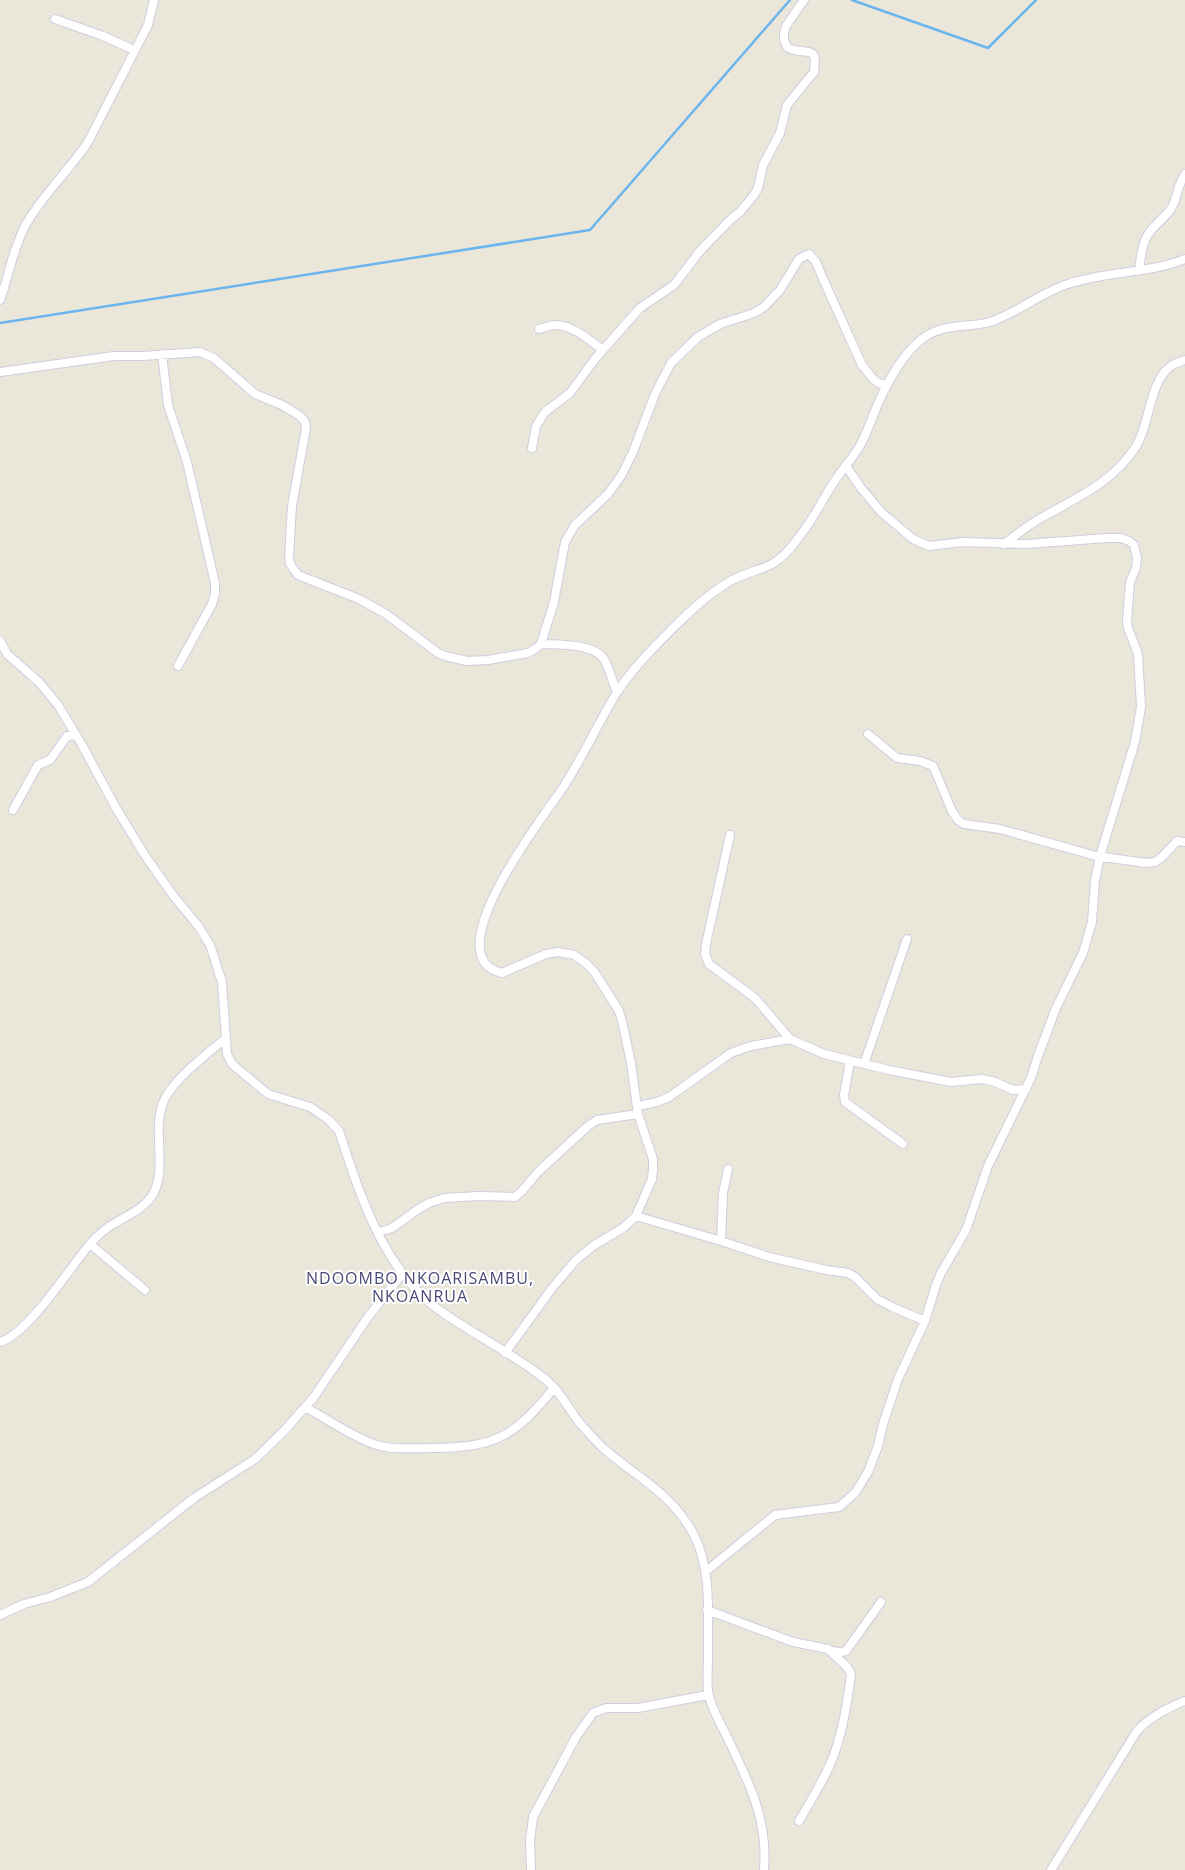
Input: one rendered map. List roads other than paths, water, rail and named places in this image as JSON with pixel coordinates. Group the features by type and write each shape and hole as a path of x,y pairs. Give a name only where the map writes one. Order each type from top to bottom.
{"street":[{"path":"0,300 2,287 25,227 37,208 88,142 150,17 154,0"},
{"path":"532,448 536,426 545,412 570,393 603,350 640,308 674,285 714,236 740,212 758,188 763,165 780,133 787,105 814,72 815,58 813,54 793,50 787,46 784,40 786,26 804,0"},
{"path":"55,19 103,36 134,50"},
{"path":"1139,270 1142,247 1146,237 1169,212 1176,198 1177,188 1185,174"},
{"path":"0,372 114,356 192,351 206,353 255,394 294,412 304,422 306,428 292,506 289,557 290,564 298,575 346,592 386,614 438,653 467,661 498,659 528,653 540,644 554,602 565,542 575,525 608,494 621,476 633,452 654,394 671,363 698,337 720,324 754,313 764,307 776,294 795,264 804,255 809,254 816,262 862,365 874,380 887,385"},
{"path":"505,1353 576,1260 593,1246 623,1228 636,1216 652,1179 653,1169 653,1159 638,1110 631,1063 619,1011 595,973 587,964 574,955 558,952 546,954 502,973 490,968 483,957 479,945 484,920 495,891 519,849 561,789 617,692 646,656 704,599 726,583 773,563 783,556 807,526 863,440 887,385 911,349 924,338 941,329 999,319 1044,294 1068,284 1139,270 1156,269 1185,259"},
{"path":"539,330 555,325 562,326 582,335 603,350"},
{"path":"162,354 168,406 187,462 215,583 215,594 212,604 178,666"},
{"path":"1003,544 1040,518 1088,493 1128,458 1139,442 1163,373 1174,364 1185,360"},
{"path":"705,1572 775,1516 796,1511 839,1506 855,1493 874,1458 898,1379 925,1321 930,1299 941,1272 966,1230 988,1166 1031,1078 1056,1008 1083,953 1092,922 1095,881 1100,856 1135,742 1141,706 1138,654 1127,621 1130,582 1137,564 1136,551 1130,541 1121,538 1003,544 963,542 929,546 922,544 900,529 881,512 846,466"},
{"path":"0,641 12,659 44,687 58,705 144,854 172,894 199,927 210,946 222,982 228,1058 242,1074 268,1094 310,1107 335,1125 378,1232 402,1274 417,1291 434,1306 544,1378 554,1388 590,1435 611,1454 658,1490 684,1519 701,1551 705,1572 708,1695 754,1792 763,1830 764,1870"},
{"path":"540,644 588,648 596,651 605,662 617,692"},
{"path":"868,734 896,758 920,761 933,766 952,811 958,820 964,824 1000,829 1100,856 1150,863 1162,858 1177,841 1185,842"},
{"path":"14,810 38,765 50,760 67,736 75,735"},
{"path":"730,835 711,916 706,944 706,959 709,964 755,998 790,1039 824,1054 864,1064 951,1082 982,1079 995,1082 1013,1090 1026,1089"},
{"path":"864,1064 907,939"},
{"path":"0,1342 8,1338 33,1316 90,1244 105,1229 137,1210 151,1197 155,1190 158,1176 159,1116 163,1102 177,1083 226,1038"},
{"path":"378,1232 392,1228 429,1203 444,1198 478,1196 514,1197 522,1191 538,1172 597,1120 638,1110 669,1097 731,1053 751,1046 790,1039"},
{"path":"850,1061 844,1095 845,1102 904,1144"},
{"path":"721,1241 722,1193 728,1168"},
{"path":"636,1216 769,1257 848,1273 855,1277 877,1299 925,1321"},
{"path":"90,1244 145,1290"},
{"path":"0,1615 24,1604 50,1597 91,1580 194,1498 249,1463 284,1431 306,1407 332,1373 368,1317 402,1274"},
{"path":"306,1407 360,1437 381,1446 407,1448 469,1447 487,1442 510,1432 522,1424 554,1388"},
{"path":"707,1610 793,1642 841,1652 846,1651 881,1602"},
{"path":"799,1821 830,1765 846,1710 850,1674 847,1667 831,1650"},
{"path":"531,1870 530,1841 533,1817 576,1737 593,1713 606,1708 638,1708 708,1695"},
{"path":"1051,1870 1137,1732 1152,1718 1185,1701"}],"waterway":[{"path":"0,323 590,230 790,0"},
{"path":"852,0 988,48 1036,0"}],"district":[{"name":"NDOOMBO NKOARISAMBU, NKOANRUA","path":"420,1287"}]}
